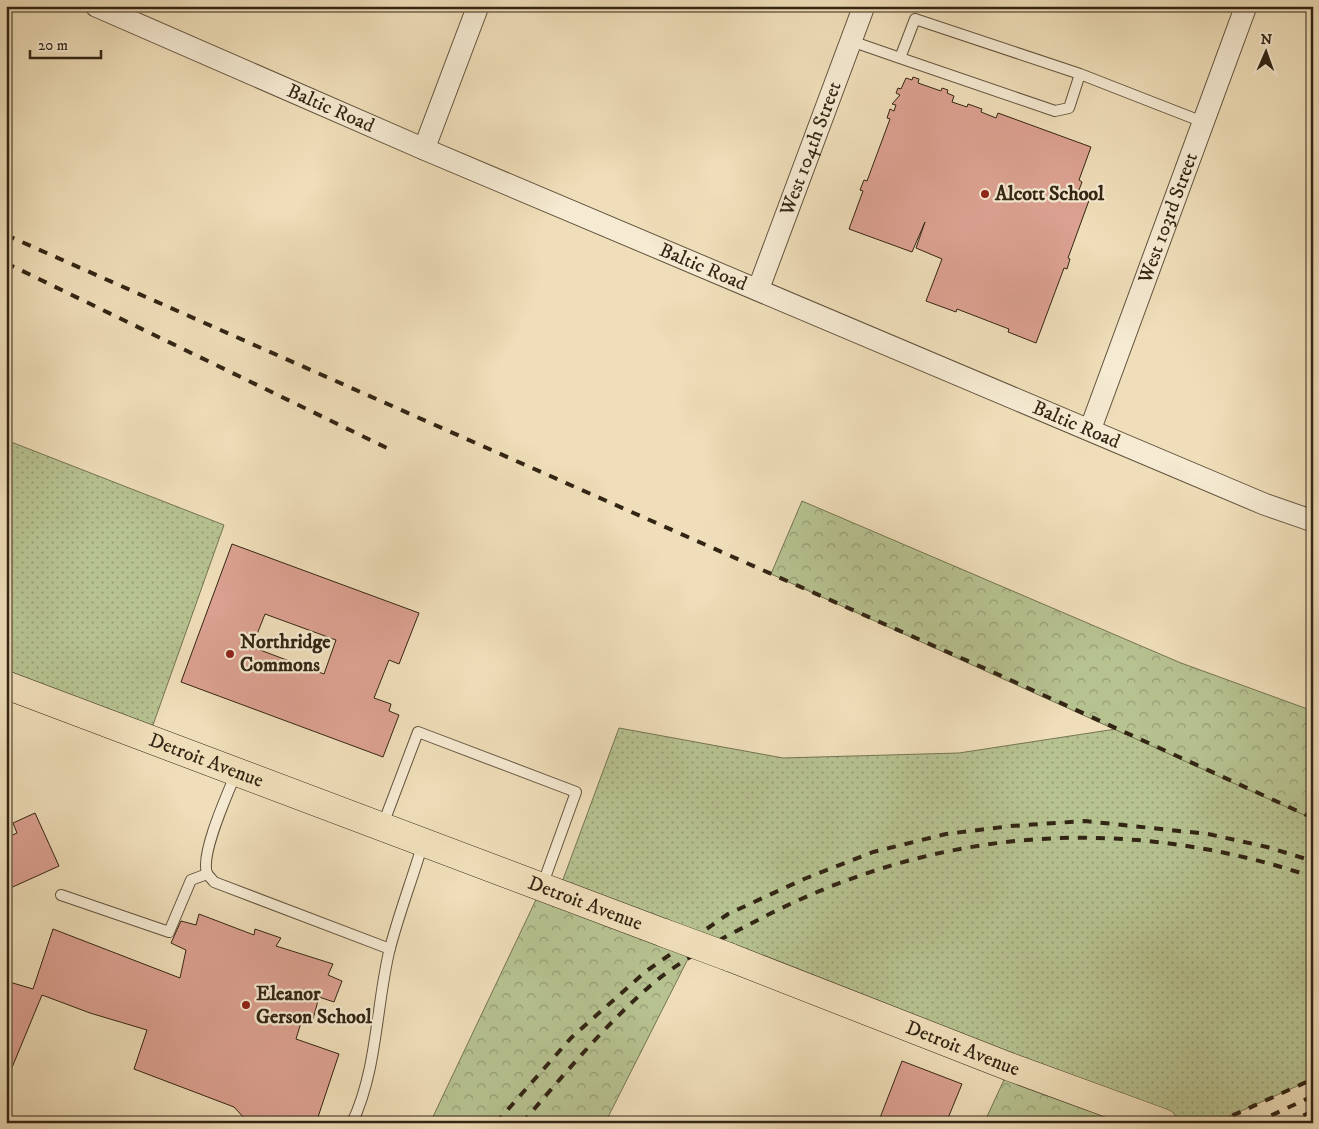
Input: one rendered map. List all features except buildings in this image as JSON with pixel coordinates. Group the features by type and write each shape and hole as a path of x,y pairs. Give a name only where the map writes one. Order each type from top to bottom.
{"main road":[{"name":"Detroit Avenue","path":"6,685 729,957 1010,1067 1164,1123"}],"street":[{"name":"Baltic Road","path":"96,6 424,150 1264,504 1313,521"},
{"path":"424,150 478,6"},
{"name":"West 104th Street","path":"758,290 864,6"},
{"name":"West 103rd Street","path":"1090,430 1246,6"}],"lane":[{"path":"900,58 915,19 1080,74 1203,122"},
{"path":"851,41 1055,111 1069,108 1080,74"},
{"path":"382,827 418,732 576,792 542,887"},
{"path":"236,772 209,845 206,862 207,874 214,882 390,950"},
{"path":"352,1123 359,1108 369,1065 390,950 424,842"},
{"path":"61,895 169,932 191,880 207,874"}],"green space":[{"path":"6,440 224,525 148,739 6,685"},
{"path":"802,501 1181,663 1313,711 1313,819 771,574"},
{"path":"619,728 783,758 959,753 1116,729 1313,818 1313,1079 1214,1123 1163,1123 558,893"},
{"path":"542,887 695,945 605,1123 430,1123"},
{"path":"1010,1067 1163,1123 984,1123"}],"railway":[{"path":"6,235 995,673 1313,818"},
{"path":"6,263 389,449"},
{"path":"496,1123 571,1038 645,972 728,914 804,879 873,852 946,834 1011,826 1085,821 1208,834 1267,847 1313,861"},
{"path":"522,1123 616,1018 650,986 674,967 756,921 823,889 891,865 960,849 1030,840 1100,838 1171,844 1242,857 1313,877"},
{"path":"1216,1123 1313,1079"},
{"path":"1255,1123 1313,1096"},
{"path":"1287,1123 1313,1111"}],"place":[{"name":"Alcott School","path":"985,194"},
{"name":"Northridge Commons","path":"230,654"},
{"name":"Eleanor Gerson School","path":"246,1005"}]}
